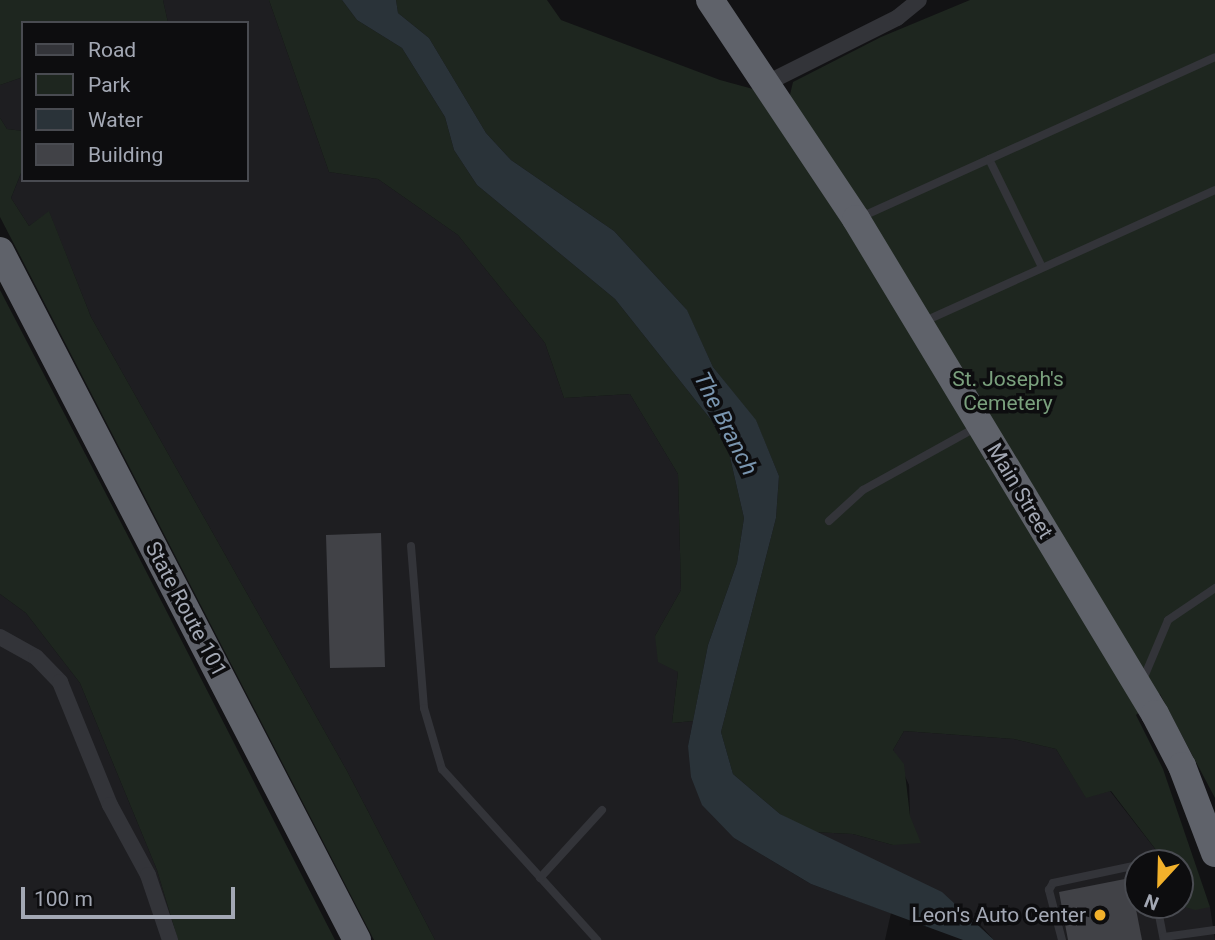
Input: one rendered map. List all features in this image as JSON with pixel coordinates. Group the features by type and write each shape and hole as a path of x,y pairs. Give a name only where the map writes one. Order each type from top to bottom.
{"highway":[{"name":"Main Street","path":"710,0 856,219 1139,688 1182,766 1214,843"},
{"name":"State Route 101","path":"0,251 6,268 357,940"}],"street":[{"path":"765,84 897,18 919,0"},
{"path":"0,636 36,657 60,682 110,805 148,875 170,940"}],"lane":[{"path":"856,219 1215,57"},
{"path":"989,159 1042,267"},
{"path":"919,324 1215,190"},
{"path":"829,521 863,490 980,425"},
{"path":"411,546 432,746 460,790 597,940"},
{"path":"1139,688 1168,620 1215,588"},
{"path":"540,878 602,810"},
{"path":"1062,940 1049,890 1053,883 1124,868"},
{"path":"1160,919 1164,938 1215,930"}],"shaded area":[{"path":"163,0 269,0 329,172 378,179 458,235 545,343 564,398 630,394 678,474 681,590 655,636 678,672 672,723 693,721 688,746 734,838 811,884 891,913 885,940 435,940 347,771 91,317 49,212 29,226 11,198 21,173 21,182 248,182 248,21 168,21"},
{"path":"21,78 21,131 7,129 0,118 0,85"},
{"path":"0,594 26,613 80,683 157,870 178,940 0,940"},
{"path":"904,731 1014,739 1056,749 1086,797 1110,791 1155,849 1124,849 1124,919 1194,919 1194,907 1210,907 1215,940 994,940 976,920 813,832 853,834 893,845 910,816 909,785 893,750"}],"green space":[{"path":"0,0 163,0 168,21 21,21 21,78 0,85"},
{"path":"269,0 342,0 357,20 402,48 445,117 454,150 477,185 615,299 712,421 729,453 744,518 737,563 708,645 693,721 672,723 678,672 658,662 655,636 681,590 678,474 630,394 564,398 545,343 458,235 378,179 329,172"},
{"name":"St. Joseph's Cemetery","path":"396,0 547,0 561,20 720,80 789,99 793,82 881,37 970,0 1215,0 1215,798 1160,694 1136,715 1163,769 1190,849 1155,849 1111,791 1086,798 1056,749 1014,739 904,731 893,750 904,764 910,816 921,843 893,845 853,834 813,832 780,814 733,774 721,732 776,518 779,476 756,421 713,367 686,309 614,231 511,160 486,133 429,38 398,13"},
{"path":"0,118 7,129 21,131 21,173 11,198 29,226 49,211 91,317 347,771 435,940 374,940 0,217"},
{"path":"0,290 335,940 178,940 157,870 80,683 26,613 0,594"},
{"name":"St. Joseph's Cemetery","path":"1194,860 1210,907 1194,910"}],"water":[{"name":"The Branch","path":"342,0 396,0 398,13 429,38 486,133 511,160 614,231 687,310 713,367 756,420 779,476 776,518 721,732 733,774 780,814 942,892 994,940 963,940 811,884 734,838 702,805 691,777 688,746 708,645 737,563 744,518 729,453 712,421 615,299 477,185 454,150 445,117 402,48 357,20"}],"building":[{"path":"381,533 385,667 330,668 326,535"},
{"name":"Leon's Auto Center","path":"1124,879 1124,919 1138,919 1142,940 1068,940 1059,892"}],"place":[{"name":"Leon's Auto Center","path":"1100,915"}]}
